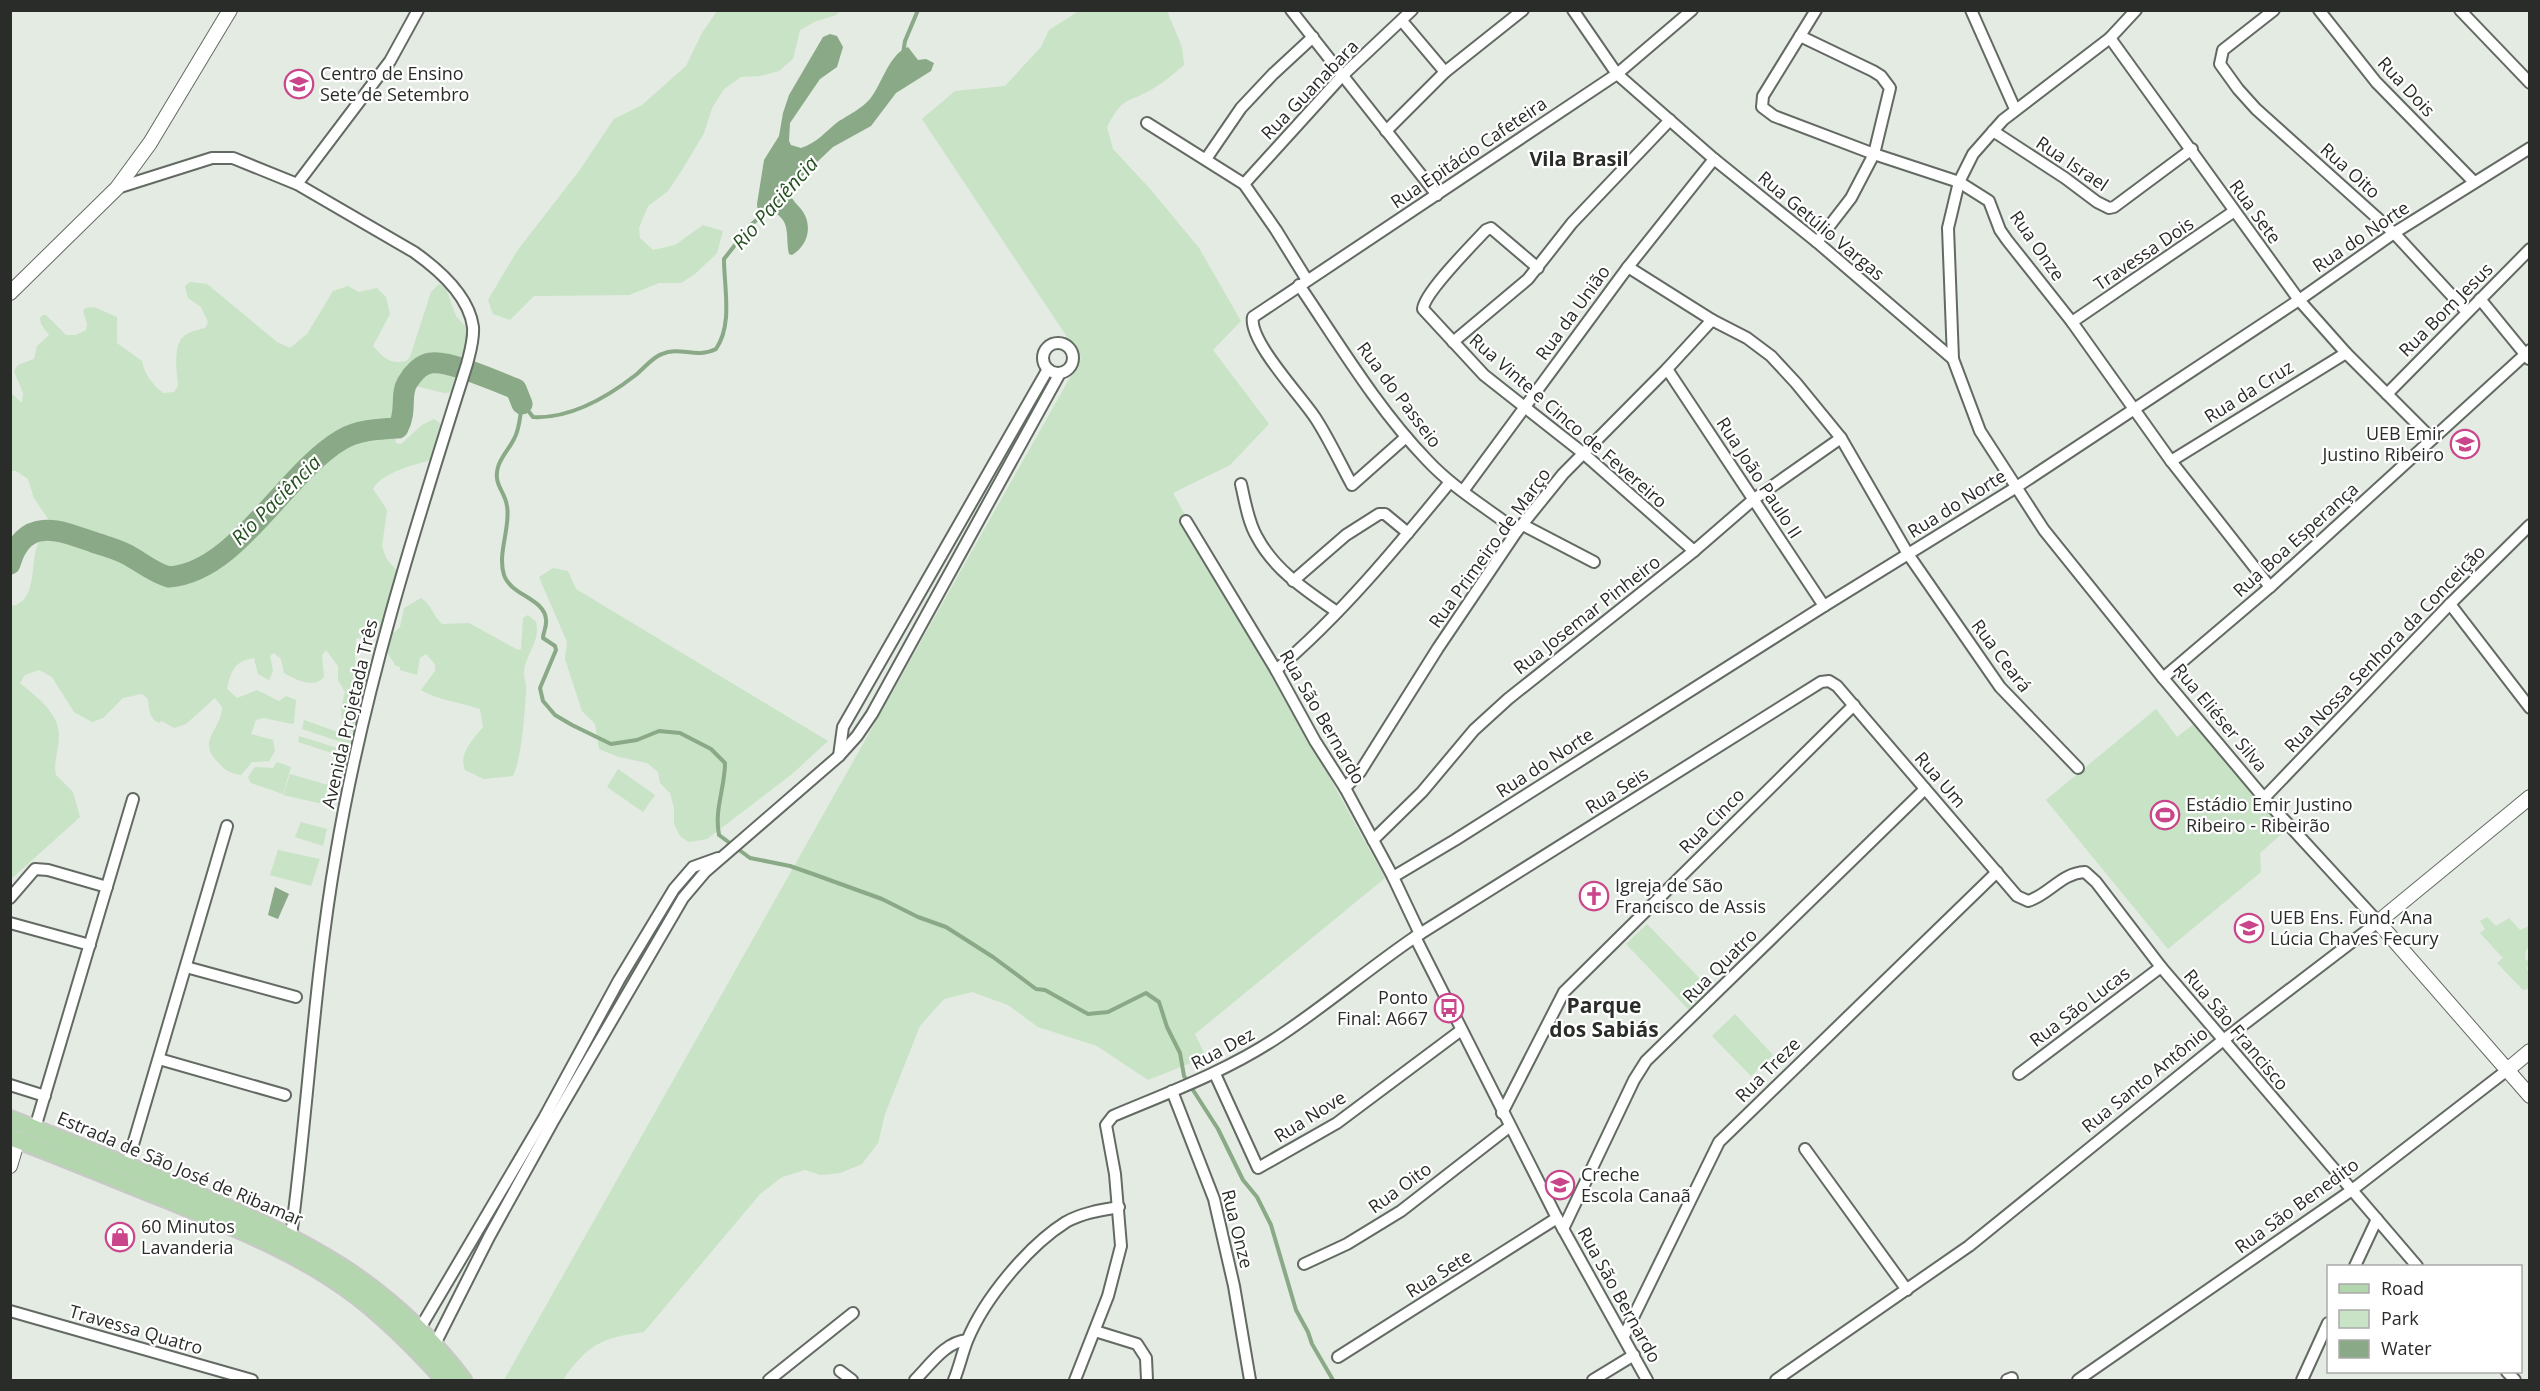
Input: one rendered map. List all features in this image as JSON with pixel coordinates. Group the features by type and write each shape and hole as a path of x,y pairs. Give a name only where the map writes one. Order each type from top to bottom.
{"main road":[{"name":"Estrada de São José de Ribamar","path":"10,1119 127,1165 291,1236 358,1276 419,1330 463,1380"},
{"name":"Estrada de São José de Ribamar","path":"14,1138 250,1233 295,1256 349,1290 374,1309 416,1348 445,1380"}],"street":[{"path":"10,293 117,188 150,143 230,10"},
{"path":"117,188 212,158 223,157 241,160 297,184 390,61 418,10"},
{"name":"Rua Guanabara","path":"1244,184 1342,76 1412,10"},
{"path":"1386,131 1445,72 1523,10"},
{"name":"Rua Getúlio Vargas","path":"1573,10 1617,74 1714,159 1817,242 1953,359 1980,431 2015,488"},
{"name":"Rua Epitácio Cafeteira","path":"1406,437 1352,485 1317,420 1276,367 1255,333 1252,321 1256,313 1617,74 1692,10"},
{"path":"1816,10 1800,36 1881,76 1890,88 1874,154 1851,198 1817,242"},
{"path":"1971,10 2015,109"},
{"path":"1953,359 1948,228 1959,182 1973,154 2015,109 2110,38 2136,10"},
{"name":"Rua Oito","path":"2274,10 2223,50 2220,64 2256,109 2394,233 2467,312"},
{"name":"Rua Dois","path":"2319,10 2376,82 2474,182"},
{"path":"2460,10 2529,83"},
{"path":"1292,11 1437,195"},
{"path":"1402,21 1445,72"},
{"name":"Rua Onze","path":"1800,36 1763,96 1762,106 1774,116 1874,154 1959,182 1989,201 2000,230 2072,322 2171,461 2270,587"},
{"path":"1206,159 1241,108 1313,37"},
{"name":"Rua Sete","path":"2110,38 2299,300 2346,353 2432,439"},
{"path":"1453,342 1528,279 1572,223 1670,120"},
{"name":"Rua do Passeio","path":"1147,123 1244,184 1276,230 1303,283 1359,373 1406,437 1450,482 1520,528 1594,562"},
{"name":"Rua Israel","path":"1993,131 2097,202 2109,207 2114,207 2192,149"},
{"name":"Rua do Norte","path":"1393,877 2015,488 2299,300 2394,233 2529,148"},
{"name":"Rua da União","path":"1463,491 1628,267 1714,159"},
{"name":"Avenida Projetada Três","path":"291,1236 329,897 343,815 384,637 472,345 472,324 457,293 430,264 396,241 297,184"},
{"name":"Travessa Dois","path":"2072,322 2234,212"},
{"name":"Rua Vinte e Cinco de Fevereiro","path":"1538,268 1491,228 1486,230 1447,273 1423,304 1424,311 1484,375 1582,453 1694,552"},
{"name":"Rua Bom Jesus","path":"2387,394 2529,249"},
{"name":"Rua Ceará","path":"1628,267 1712,320 1747,338 1771,356 1841,438 1908,554 2000,687 2078,768"},
{"path":"2480,299 2528,355"},
{"name":"Rua Primeiro de Março","path":"1345,788 1360,772 1438,648 1520,528 1582,453 1667,369 1712,320"},
{"path":"419,1330 478,1231 496,1211 613,1004 682,898 705,872 839,756 872,714 1060,373 1073,361 1070,349 1059,343 1048,346 1043,361 1048,369 1060,373"},
{"name":"Rua da Cruz","path":"2171,461 2346,353"},
{"name":"Rua Boa Esperança","path":"2163,678 2270,587 2528,355"},
{"path":"839,756 843,727 1048,369"},
{"name":"Rua João Paulo II","path":"1667,369 1824,606"},
{"name":"Rua Josemar Pinheiro","path":"1373,840 1422,792 1474,730 1509,699 1694,552 1754,499 1841,438"},
{"path":"1275,670 1307,643 1337,612 1450,482"},
{"path":"1241,484 1256,536 1274,561 1293,581 1337,612"},
{"name":"Rua Eliéser Silva","path":"2015,488 2075,569 2264,798 2378,922 2529,1096"},
{"path":"1293,581 1346,535 1379,514 1385,514 1408,533"},
{"name":"Rua São Bernardo","path":"1186,521 1345,788 1393,877 1460,1031 1557,1218 1647,1380"},
{"name":"Rua Nossa Senhora da Conceição","path":"2264,798 2529,525"},
{"path":"2450,604 2529,708"},
{"name":"Rua Seis","path":"1417,936 1821,682 1829,681 1837,686"},
{"name":"Rua Um","path":"1837,686 2017,896"},
{"name":"Rua Cinco","path":"1502,1113 1564,992 1854,705"},
{"name":"Rua Quatro","path":"1563,1229 1634,1080 1646,1060 1925,789"},
{"name":"Rua Santo Antônio","path":"1776,1380 1969,1246 2222,1041 2378,922 2529,797"},
{"path":"35,1128 133,799"},
{"path":"127,1165 227,826"},
{"path":"10,898 34,869 40,868 107,887"},
{"name":"Rua Treze","path":"1624,1336 1719,1142 1997,872"},
{"name":"Rua São Francisco","path":"2017,896 2028,901 2035,899 2064,878 2077,872 2085,872 2096,882 2161,967 2222,1041 2416,1265"},
{"path":"10,923 90,945"},
{"name":"Rua Dez","path":"1075,1380 1108,1296 1121,1246 1119,1208 1106,1125 1113,1116 1215,1074 1278,1038 1372,966 1417,936"},
{"path":"186,967 296,997"},
{"name":"Rua São Lucas","path":"2019,1074 2161,967"},
{"name":"Rua Nove","path":"1215,1074 1258,1168 1337,1123 1460,1031"},
{"name":"Rua São Benedito","path":"2078,1380 2352,1190 2529,1052"},
{"path":"159,1059 285,1095"},
{"path":"10,1085 45,1096"},
{"name":"Rua Onze","path":"1177,1089 1214,1199 1234,1286 1250,1380"},
{"name":"Rua Oito","path":"1304,1264 1347,1244 1401,1211 1509,1127"},
{"path":"10,1166 14,1138"},
{"path":"1805,1149 1907,1290"},
{"path":"954,1380 967,1340 991,1300 1013,1270 1035,1247 1067,1222 1093,1211 1119,1208"},
{"path":"434,1346 489,1237 496,1211"},
{"name":"Rua Sete","path":"1338,1357 1557,1218"},
{"path":"2355,1265 2377,1219"},
{"path":"478,1231 489,1237"},
{"name":"Travessa Quatro","path":"10,1311 252,1380"},
{"path":"769,1380 853,1313"},
{"path":"2301,1380 2327,1325"},
{"path":"1095,1331 1137,1344 1146,1358 1147,1380"},
{"path":"915,1380 947,1348 958,1341 967,1340"},
{"path":"1593,1380 1634,1355"},
{"path":"840,1371 852,1380"}],"green space":[{"path":"717,11 840,11 836,15 814,22 800,30 793,59 779,71 760,76 741,77 724,89 712,108 704,133 682,170 668,191 648,206 639,228 640,238 653,250 675,245 703,225 723,231 717,253 695,274 681,283 659,283 629,295 534,296 510,320 493,314 488,300 517,251 579,171 614,119 642,105 686,66 702,33"},
{"path":"1079,11 1167,11 1182,47 1184,65 1148,92 1123,104 1107,127 1113,149 1199,248 1241,321 1213,350 1269,424 1230,465 1173,493 1385,878 1195,1034 1206,1057 1148,1080 1097,1046 1038,1027 1008,1005 972,992 944,999 920,1026 885,1114 878,1143 862,1164 840,1173 821,1175 805,1170 782,1177 760,1194 644,1332 606,1340 597,1345 580,1358 563,1380 504,1380 1081,358 922,119 955,91 1005,86 1041,47 1049,30"},
{"path":"190,282 207,284 277,342 290,348 307,334 333,291 348,286 359,292 377,288 386,297 390,314 373,346 383,357 395,362 406,361 410,357 431,292 439,284 445,286 456,316 465,326 472,345 456,392 444,393 416,386 406,396 395,429 396,443 401,444 422,425 434,419 445,427 432,460 391,474 377,483 373,489 387,510 382,546 386,558 406,582 399,598 387,607 384,625 374,639 356,638 355,660 367,674 372,686 356,733 345,726 343,721 341,710 345,692 338,680 338,666 326,650 322,655 324,677 320,681 310,683 284,673 281,659 274,653 270,656 273,671 269,680 258,674 254,658 247,659 234,668 227,689 237,698 257,690 279,701 286,696 296,700 294,723 292,724 264,718 256,720 251,734 273,740 275,751 269,761 252,762 241,775 227,770 211,753 210,740 222,707 215,698 186,724 174,728 153,719 148,699 142,694 123,698 103,718 92,722 74,712 52,677 39,670 25,675 20,683 46,706 58,727 56,775 73,792 80,817 11,879 11,606 20,603 30,589 36,550 50,522 34,498 28,479 16,471 11,471 10,392 22,403 23,393 14,371 18,365 34,359 37,346 49,335 41,324 40,318 43,315 46,315 66,335 76,335 86,330 87,324 83,311 85,308 94,307 117,317 117,343 142,361 147,375 159,390 163,393 174,392 178,386 176,361 179,343 187,334 205,328 208,322 201,307 188,298 185,286"},
{"path":"553,568 568,571 576,589 828,741 792,774 707,839 689,842 680,836 674,824 674,808 670,793 660,783 658,772 647,763 619,757 599,749 595,724 582,711 565,659 567,642 539,577"},
{"path":"421,598 442,624 469,623 518,650 521,649 523,618 528,615 536,622 537,635 524,671 526,687 522,734 519,758 513,776 484,779 465,770 463,758 465,752 483,727 480,709 443,699 421,690 435,671 435,664 426,654 420,658 417,675 400,670 380,642 387,631 395,632 400,627 404,608"},
{"name":"Estádio Emir Justino Ribeiro - Ribeirão","path":"2156,709 2177,737 2194,724 2286,830 2260,853 2261,872 2168,949 2046,800"},
{"path":"304,720 352,737 350,745 302,729"},
{"path":"299,736 350,752 345,776 333,772 338,755 298,742"},
{"path":"277,762 291,767 283,794 251,783 248,777 255,767 273,768"},
{"path":"618,769 655,795 643,812 607,787"},
{"path":"290,774 328,785 323,804 283,795"},
{"path":"301,822 327,829 323,846 295,837"},
{"path":"278,850 320,859 311,886 270,875"},
{"path":"2487,917 2496,926 2509,918 2520,930 2529,926 2529,946 2525,959 2529,961 2529,966 2526,968 2529,972 2529,989 2523,990 2497,963 2503,958 2480,933 2485,929 2480,921"},
{"path":"1647,924 1710,989 1689,1010 1626,944"},
{"path":"1735,1014 1773,1055 1751,1076 1712,1036"}],"water":[{"path":"830,34 837,36 843,47 837,67 820,79 790,123 789,141 791,145 801,148 812,143 863,105 870,99 891,63 901,51 908,47 918,60 926,59 934,63 931,71 896,93 871,126 833,147 795,183 790,194 805,215 808,228 802,246 792,255 789,254 783,219 772,211 758,213 757,204 764,160 779,136 789,95 823,37"},
{"path":"275,887 289,894 278,919 268,915"}],"waterway":[{"name":"Rio Paciência","path":"903,54 905,41 918,10"},
{"name":"Rio Paciência","path":"523,404 533,417 561,414 602,398 637,374 659,355 675,351 702,353 716,349 726,317 724,259 750,226 766,211"},
{"name":"Rio Paciência","path":"10,564 16,549 24,539 43,530 67,533 119,551 169,577 194,571 217,558 238,540 320,455 341,440 361,432 398,428 407,383 417,370 427,364 439,363 461,368 516,389 522,404"},
{"path":"522,404 516,435 501,460 497,473 508,514 502,567 504,575 513,588 540,607 546,623 543,638 555,646 556,650 540,688 543,701 555,715 611,744 637,740 659,731 680,733 711,749 725,763 718,816 719,835 750,858 790,866 813,874 882,899 918,917 946,927 993,957 1036,989 1045,990 1088,1014 1108,1012 1146,993 1159,1002 1167,1027 1180,1053 1184,1076 1218,1129 1243,1180 1257,1197 1271,1225 1296,1310 1333,1380"}],"place":[{"name":"Centro de Ensino Sete de Setembro","path":"299,84"},
{"name":"UEB Emir Justino Ribeiro","path":"2465,444"},
{"name":"Estádio Emir Justino Ribeiro - Ribeirão","path":"2165,815"},
{"name":"Igreja de São Francisco de Assis","path":"1594,896"},
{"name":"UEB Ens. Fund. Ana Lúcia Chaves Fecury","path":"2249,928"},
{"name":"Ponto Final: A667","path":"1449,1008"},
{"name":"Creche Escola Canaã","path":"1560,1185"},
{"name":"60 Minutos Lavanderia","path":"120,1237"}],"district":[{"name":"Vila Brasil","path":"1579,159"},
{"name":"Parque dos Sabiás","path":"1604,1018"}]}
